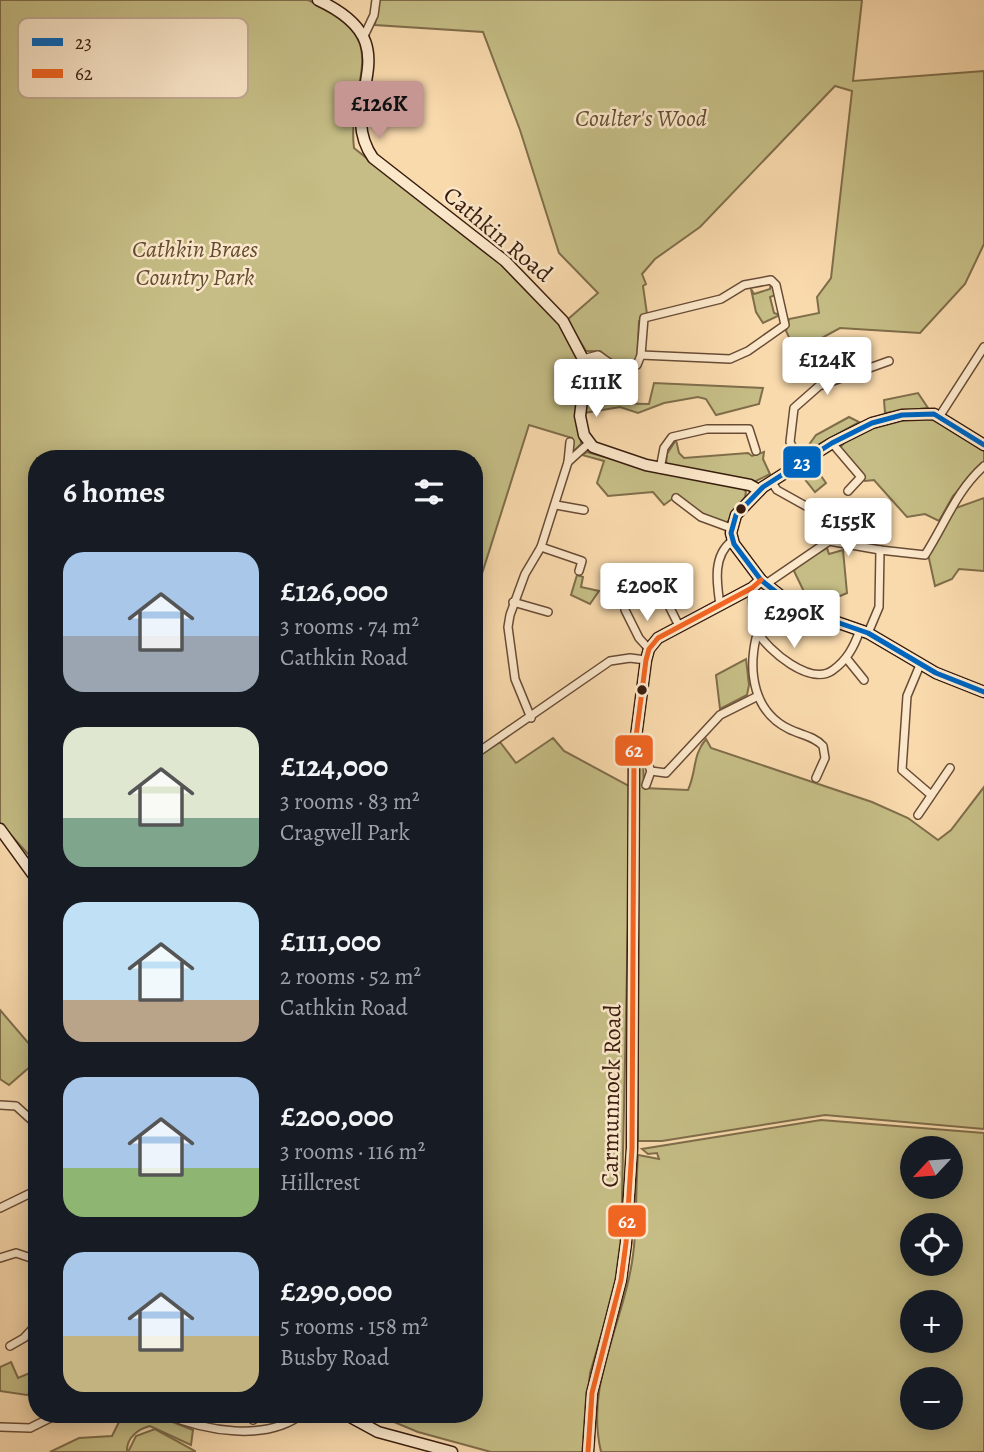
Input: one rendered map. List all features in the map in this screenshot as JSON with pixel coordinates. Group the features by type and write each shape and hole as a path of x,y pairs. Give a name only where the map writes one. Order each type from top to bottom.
{"street":[{"path":"318,0 343,12 364,36 374,15 376,0"},
{"name":"Cathkin Road","path":"364,36 368,71 361,125 363,143 385,169 505,261 563,321 583,359 585,376 580,416 584,435 589,443"},
{"path":"583,359 598,355 616,368 638,365 644,318 727,298 744,285 771,280 776,285 786,325 738,357 723,360 641,355"},
{"path":"939,417 984,350"},
{"path":"800,462 790,442 794,408 819,386 889,362"},
{"path":"984,445 939,417 927,413 892,416 832,443 771,481 736,514 731,528 732,541 760,584 796,608 864,632 898,649 920,666 984,692"},
{"path":"660,468 664,448 672,437 690,432 749,429 755,451"},
{"path":"531,718 515,680 508,627 513,602 541,547 556,505 568,461 570,442"},
{"path":"568,461 589,443 614,456 660,468 750,485 759,491"},
{"path":"832,443 861,477 848,491"},
{"path":"625,610 639,638 649,649 658,638 760,584 829,541 925,555 948,510 970,479 984,466"},
{"path":"771,481 777,489 813,510 829,541"},
{"path":"676,498 701,517 731,528"},
{"path":"556,505 583,510"},
{"path":"720,605 718,565 722,552 732,541"},
{"path":"541,547 582,561 579,571"},
{"path":"760,584 756,629 775,653 796,669 827,673 847,659 878,607 880,550"},
{"path":"662,592 679,626"},
{"path":"513,602 548,612"},
{"path":"756,638 752,674 758,696 778,722 814,738 824,746 825,758 819,776"},
{"name":"Carmunnock Road","path":"590,1452 592,1393 621,1280 627,1231 632,1148 634,752 649,649"},
{"path":"483,749 610,662 630,658 646,660"},
{"path":"847,659 864,680"},
{"path":"920,666 907,696 902,770 930,794"},
{"path":"651,771 661,774 672,769 720,715 758,696"},
{"path":"634,752 645,756 651,771 646,785"},
{"path":"918,816 930,794 950,768"},
{"path":"0,829 28,868"},
{"path":"0,1105 16,1106 28,1117"},
{"path":"0,1208 28,1194"},
{"path":"1,1254 16,1253 28,1257"},
{"path":"10,1346 28,1334"},
{"path":"0,1427 30,1428 40,1423"},
{"path":"188,1423 198,1427 262,1432 289,1423"},
{"path":"362,1423 378,1432 452,1452"}],"green space":[{"name":"Cathkin Braes Country Park","path":"0,0 308,0 336,14 352,30 360,46 362,63 353,124 354,148 476,242 537,297 560,324 578,358 580,375 577,418 581,444 571,454 572,438 529,425 483,571 483,450 28,450 28,854 0,823"},
{"name":"Coulter's Wood","path":"378,0 862,0 853,81 984,71 984,244 965,284 920,333 840,328 796,352 786,331 789,319 819,313 817,297 831,278 852,91 835,86 700,227 655,259 642,274 646,284 643,286 647,314 639,321 637,358 631,365 616,364 600,351 586,351 567,320 598,293 559,253 520,130 483,32 375,25"},
{"path":"771,282 775,295 770,297 774,313 780,315 763,323 756,312 751,289 754,294 770,289"},
{"path":"594,361 600,377 596,395 601,403 649,404 654,383 763,388 759,404 716,415 706,399 698,397 664,403 638,413 620,407 584,413 589,365"},
{"path":"918,393 928,408 885,413 884,400"},
{"path":"849,417 859,422 803,453 816,435"},
{"path":"926,418 940,422 984,451 984,463 953,496 939,521 925,514 907,517 874,480 865,481 840,448 857,433 879,424"},
{"path":"676,440 679,453 684,458 748,453 752,456 764,452 763,459 770,474 754,482 666,464 667,454"},
{"path":"587,452 647,469 742,487 746,492 745,497 726,524 711,519 676,496 664,505 653,492 608,496 597,483 604,461 582,455"},
{"path":"814,466 826,483 815,492 800,473"},
{"path":"984,498 984,571 959,569 952,579 935,586 928,554 953,509"},
{"path":"827,548 829,554 843,550 847,593 833,599 833,616 807,606 809,602 794,571 799,564"},
{"path":"577,575 583,577 581,587 599,591 590,604 571,595"},
{"path":"746,659 749,685 747,695 720,709 716,675"},
{"path":"553,738 564,751 631,787 619,1275 590,1373 583,1452 491,1452 418,1432 396,1423 483,1423 483,753 500,742 516,763"},
{"path":"706,739 711,748 872,802 908,818 938,840 951,830 984,787 984,1129 825,1115 662,1141 638,1141 638,760 643,760 644,788 688,790 699,751"},
{"path":"0,1010 28,1043 28,1068 9,1085 0,1079"},
{"path":"821,1120 984,1133 984,1452 601,1452 597,1428 600,1383 633,1259 638,1155 659,1159 657,1153 648,1154 642,1149"},
{"path":"11,1362 18,1378 28,1374 28,1395 0,1391 0,1367"},
{"path":"118,1423 175,1423 193,1430 191,1445 150,1426 134,1435 128,1442 127,1452 50,1452 79,1438 112,1436"},
{"path":"155,1429 195,1452 128,1452 136,1436"}],"transit line":[{"name":"23","path":"984,445 934,414 902,415 872,423 832,443 763,487 736,515 731,533 734,544 761,580 796,608 868,633 936,673 984,692"},
{"name":"62","path":"588,1452 592,1393 621,1280 626,1243 632,1148 634,752 646,660 649,649 658,638 752,588 761,580"}]}
